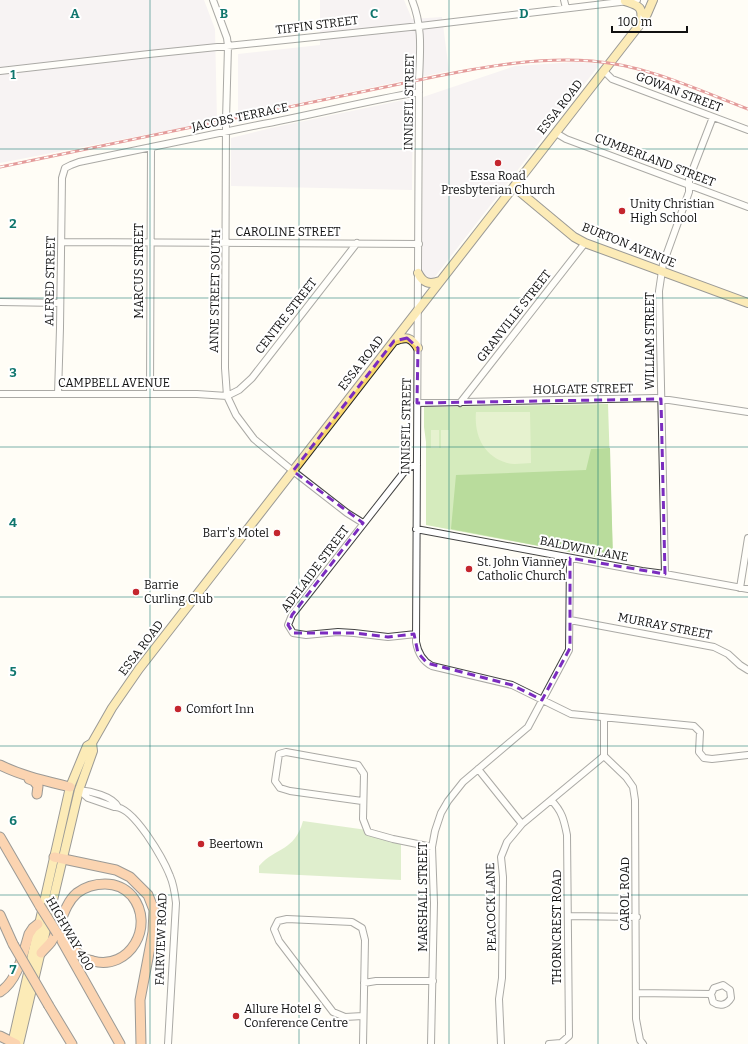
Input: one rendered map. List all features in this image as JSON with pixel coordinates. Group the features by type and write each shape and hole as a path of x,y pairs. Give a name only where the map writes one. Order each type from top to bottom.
{"highway":[{"path":"0,765 36,783 38,786 37,794"},
{"path":"14,772 75,788"},
{"name":"HIGHWAY 400","path":"0,837 120,1044"},
{"path":"54,857 116,870 130,877 148,895 154,910 153,932 140,1000 141,1044"},
{"path":"41,953 51,941 68,906 76,894 89,887 98,884 111,884 120,887 128,892 138,904 142,915 142,928 138,939 130,951 118,959 109,962 99,963 84,958 57,933"},
{"path":"0,915 13,944 72,1044"},
{"path":"0,992 14,976 29,934 38,924"},
{"path":"0,931 13,944"},
{"path":"0,1036 15,1044"}],"main road":[{"name":"ESSA ROAD","path":"15,1044 38,924 56,846 87,746 92,743 112,708 139,669 641,23 653,0"},
{"path":"625,1 639,6 641,9 641,23"},
{"name":"BURTON AVENUE","path":"514,187 574,237 585,243 748,303"},
{"path":"418,273 426,283 433,284 440,282"},
{"path":"394,341 403,337 408,338 414,342 418,348"},
{"name":"ESSA ROAD","path":"15,1044 41,953 63,859 75,788"}],"street":[{"name":"ANNE STREET SOUTH","path":"213,0 226,33 228,46 226,131 225,368 227,396 236,415 254,439 293,471 363,524"},
{"name":"INNISFIL STREET","path":"412,0 420,26 416,529 416,642 418,653 427,663 437,667 512,685 571,714 694,726 700,732 699,752 704,758 712,759 748,756"},
{"path":"564,0 566,8"},
{"name":"TIFFIN STREET","path":"0,71 420,26 637,0"},
{"name":"GOWAN STREET","path":"604,71 612,79 748,130"},
{"name":"JACOBS TERRACE","path":"65,168 75,164 151,147 226,131 258,126 377,99 419,92"},
{"name":"WILLIAM STREET","path":"665,574 659,300 663,264 690,185 689,179 713,117"},
{"name":"CUMBERLAND STREET","path":"556,133 566,139 748,207"},
{"name":"MARCUS STREET","path":"150,394 151,147"},
{"name":"ALFRED STREET","path":"58,394 62,178 65,168"},
{"name":"CAROLINE STREET","path":"62,242 418,244"},
{"name":"GRANVILLE STREET","path":"460,403 585,243"},
{"name":"CENTRE STREET","path":"227,396 240,390 252,378 356,244"},
{"path":"0,302 60,303"},
{"name":"CAMPBELL AVENUE","path":"0,394 197,394 227,396"},
{"name":"HOLGATE STREET","path":"417,403 661,399 748,412"},
{"name":"ADELAIDE STREET","path":"416,634 388,637 338,632 306,635 293,634 288,625 292,615 408,467 417,465"},
{"name":"BALDWIN LANE","path":"416,529 748,589"},
{"path":"740,588 748,538"},
{"name":"MARSHALL STREET","path":"431,1044 434,903 432,847 435,831 441,813 448,801 464,782 525,731 570,648 570,558"},
{"name":"MURRAY STREET","path":"570,620 714,647 728,654 748,670"},
{"path":"604,718 604,756"},
{"path":"362,801 290,791 280,788 275,781 279,754 286,752 358,765 364,774 362,801 363,819 368,832 432,847"},
{"name":"PEACOCK LANE","path":"501,1044 499,999 502,978 503,877 501,857 507,842 522,824 604,756"},
{"name":"CAROL ROAD","path":"604,756 626,777 633,787 635,800 636,1019 642,1044"},
{"path":"478,769 522,824"},
{"name":"FAIRVIEW ROAD","path":"75,788 88,798 118,807 125,810 133,817 158,851 169,873 175,891 176,903 168,1044"},
{"name":"THORNCREST ROAD","path":"549,1044 561,1043 569,1036 568,835 561,811 551,800"},
{"path":"569,916 636,917"},
{"path":"363,1016 345,1018 333,1012 279,941 274,929 278,921 287,919 352,922 362,928 365,940 363,1044"},
{"path":"364,983 376,981 433,981"},
{"path":"636,993 711,994"}],"highlighted area":[{"path":"407,338 418,348 417,403 661,399 665,574 570,558 570,648 542,700 512,685 427,663 418,653 414,634 388,637 354,633 293,633 288,625 292,615 363,523 293,471 394,341"}],"shaded area":[{"path":"0,0 204,0 215,29 217,121 0,163"},
{"path":"320,0 404,0 412,19 442,17 449,71 238,116 238,54 320,45"},
{"path":"576,62 600,64 434,278 430,279 422,272 423,97 515,66"},
{"path":"413,98 412,190 231,186 231,138"}],"green space":[{"path":"608,404 613,560 426,525 426,442 424,407"},
{"path":"476,412 530,412 531,463 510,464 499,460 486,450 482,444 477,429"},
{"path":"431,430 439,430 439,448 431,448"},
{"path":"441,430 449,430 449,448 441,448"},
{"path":"610,448 613,560 451,529 456,475 586,470 591,449"},
{"path":"303,821 367,830 401,843 401,880 259,873 259,866 272,855 290,844 299,831"}],"railway":[{"path":"0,167 438,76 534,61 573,60 612,63 672,79 748,109"}],"place":[{"name":"Essa Road Presbyterian Church","path":"498,163"},
{"name":"Unity Christian High School","path":"622,211"},
{"name":"Barr's Motel","path":"277,533"},
{"name":"St. John Vianney Catholic Church","path":"469,569"},
{"name":"Barrie Curling Club","path":"136,592"},
{"name":"Comfort Inn","path":"178,709"},
{"name":"Beertown","path":"201,844"},
{"name":"Allure Hotel & Conference Centre","path":"236,1016"}]}
